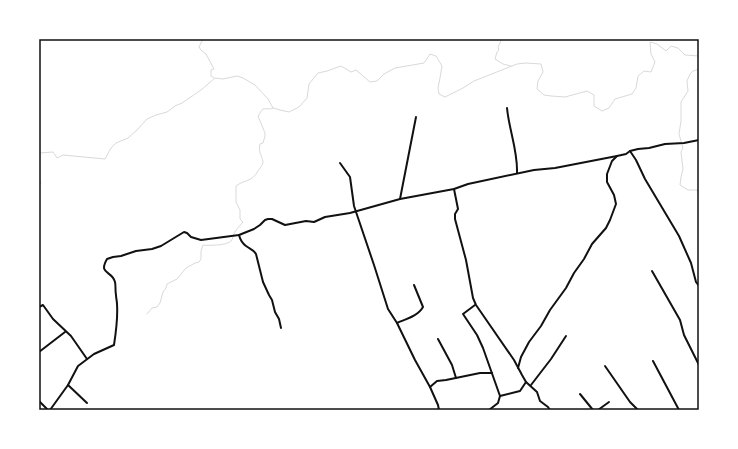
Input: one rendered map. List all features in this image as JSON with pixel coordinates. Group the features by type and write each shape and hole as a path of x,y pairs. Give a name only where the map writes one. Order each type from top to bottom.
{"street":[{"path":"507,108 518,163 517,173"},
{"path":"400,199 416,117"},
{"path":"39,401 49,410 68,385 78,366 94,354 114,345 117,304 115,283 112,276 105,271 104,268 107,259 161,246 184,232 191,237 201,240 239,234 254,229 268,219 272,219 285,225 306,221 314,222 325,217 345,214 400,199 454,189 468,184 517,173 555,168 617,156 638,149 665,144 684,143 699,140"},
{"path":"630,151 679,236 691,263 696,282 699,286"},
{"path":"518,368 521,357 529,342 566,288 592,244 606,228 610,220 616,204 614,195 607,182 606,174 617,156"},
{"path":"340,164 350,177 356,215 388,309 397,323 430,387 439,410"},
{"path":"454,189 458,210 456,219 473,298 476,305 514,360 526,382 531,385 537,392 540,401 550,410"},
{"path":"239,234 244,245 256,254 263,282 272,300 281,328"},
{"path":"652,271 680,320 684,335 699,365"},
{"path":"397,323 421,312 423,307 414,285"},
{"path":"39,307 43,305 53,319 71,336 87,359"},
{"path":"476,305 463,314 477,335 500,396 498,403 489,410"},
{"path":"39,352 66,332"},
{"path":"531,385 551,360 566,336"},
{"path":"438,339 452,365 456,378"},
{"path":"654,361 679,410"},
{"path":"605,366 630,402 638,410"},
{"path":"430,387 437,381 480,373 492,373"},
{"path":"500,396 520,391 526,382"},
{"path":"68,385 87,403"},
{"path":"580,394 593,410"},
{"path":"598,410 609,402"}],"waterway":[{"path":"203,39 199,47 206,54 214,69 211,70 211,76 214,78"},
{"path":"499,39 501,41 495,59 503,64 511,66"},
{"path":"39,153 53,152 57,158 63,155 105,159 111,148 116,143 128,138 147,119 167,112 182,103 215,78 223,79 237,76 243,78 255,85 268,99 273,108 289,112 299,107 307,98 309,84 318,73 341,66 351,72 356,70 370,82 377,81 384,74 395,68 424,63 430,54 436,56 442,66 438,88 439,94 445,97 474,81 517,64 541,64 543,72 538,81 537,89 544,95 565,97 587,91 594,95 594,106 602,111 609,108 615,99 632,94 636,88 638,76 644,71 651,72 655,62 651,54 650,42 657,44 666,51 671,46 678,48 685,55 699,56"},
{"path":"699,69 693,71 687,81 688,91 681,102 679,134 683,148 681,152 683,169 680,185 688,190 697,190 699,196"},
{"path":"147,314 152,308 157,307 160,303 167,284 177,279 186,268 199,262 201,259 203,245 218,245 232,240 234,233 243,222 240,219 240,210 236,202 236,186 253,177 263,162 260,152 260,144 263,143 265,133 258,116 263,109 273,108"},
{"path":"39,179 41,183 39,185"}]}
